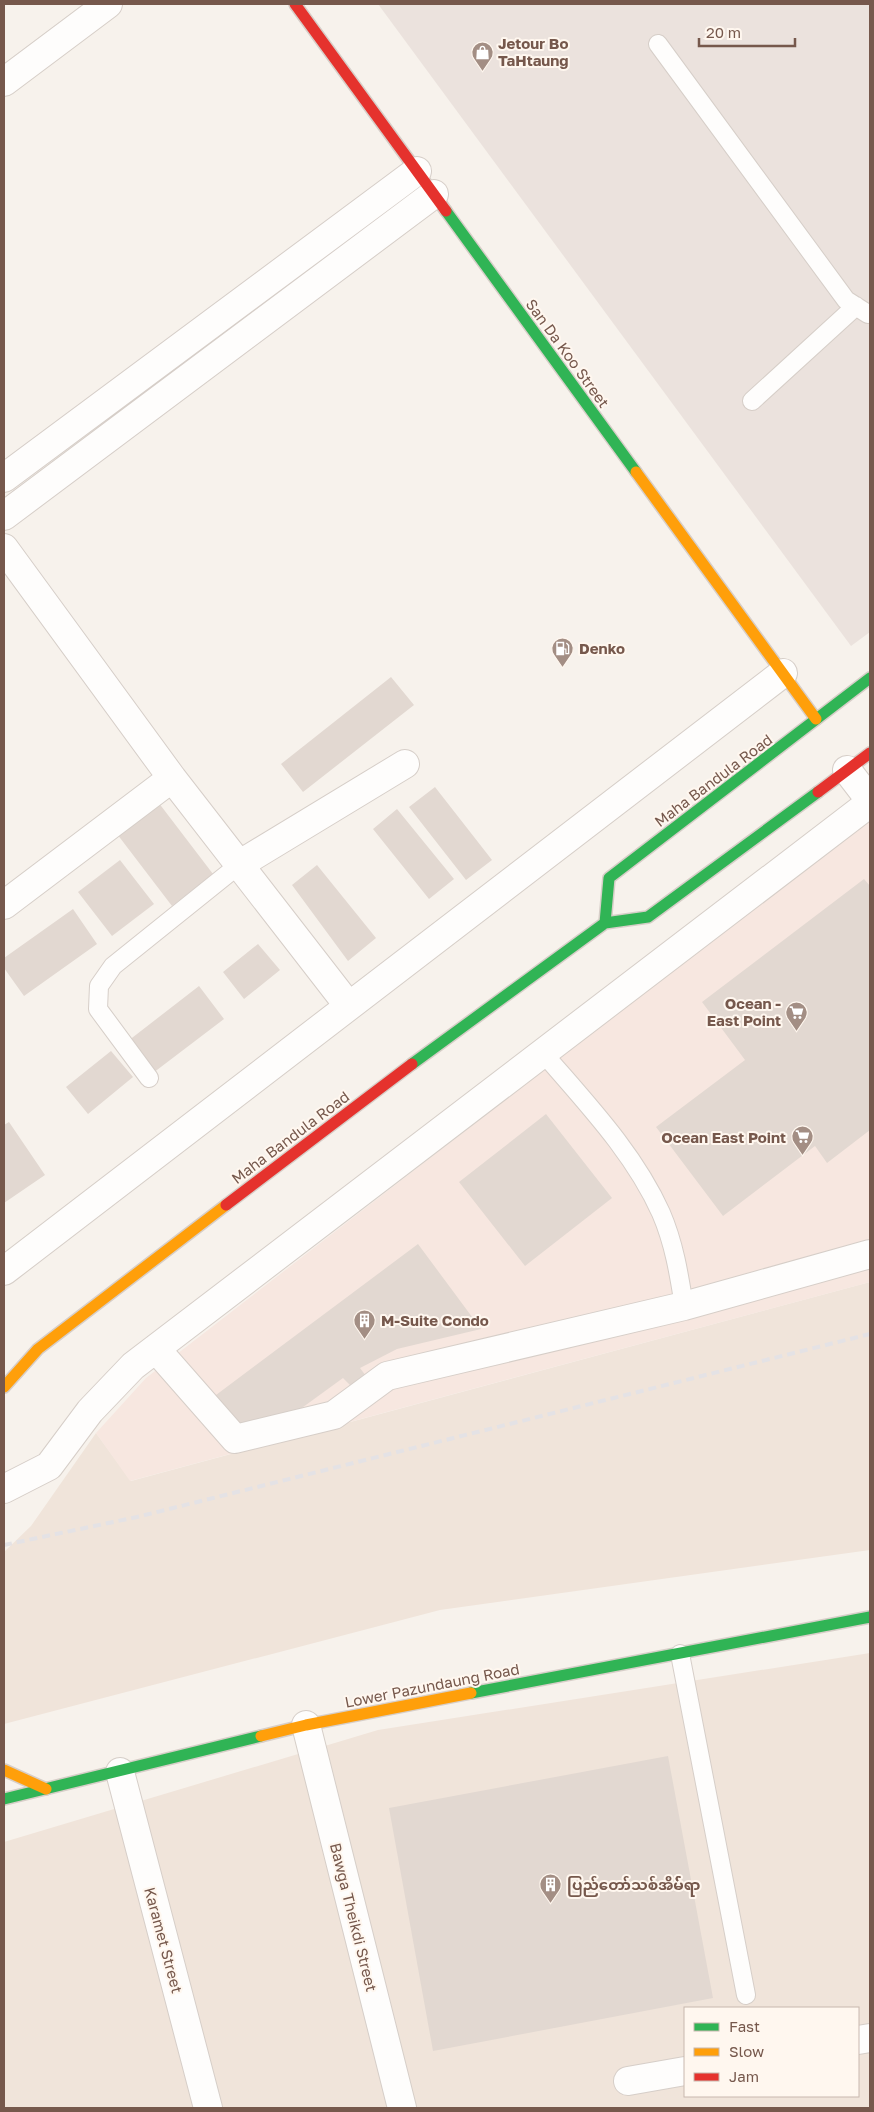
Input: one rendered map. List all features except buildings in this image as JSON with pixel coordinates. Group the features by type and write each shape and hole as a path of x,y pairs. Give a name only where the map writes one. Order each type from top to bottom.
{"main road":[{"name":"San Da Koo Street","path":"295,4 816,719"},
{"name":"Maha Bandula Road","path":"605,922 609,878 870,678"},
{"name":"Maha Bandula Road","path":"4,1387 38,1349 393,1078 605,922 648,917 870,753"},
{"name":"Lower Pazundaung Road","path":"4,1799 306,1725 870,1617"},
{"path":"4,1770 46,1789"}],"street":[{"path":"4,82 108,4"},
{"path":"4,478 417,171"},
{"path":"4,516 434,194"},
{"path":"187,342 206,365"},
{"path":"4,548 172,778 348,1006"},
{"path":"4,1271 783,673"},
{"path":"240,864 405,764"},
{"path":"4,1489 49,1466 90,1411 133,1366 544,1054 870,801 847,770"},
{"path":"4,904 172,778"},
{"path":"156,1349 235,1439 334,1415 387,1376 684,1306 870,1254"},
{"name":"Bawga Theikdi Street","path":"306,1725 402,2108"},
{"name":"Karamet Street","path":"120,1772 208,2108"},
{"path":"628,2081 684,2071"}],"lane":[{"path":"658,44 846,300 863,310 752,401"},
{"path":"149,1078 98,1009 99,986 113,966 240,864"},
{"path":"544,1054 608,1129 645,1181 662,1214 675,1254 684,1306"},
{"path":"680,1654 746,1995"}],"shaded area":[{"path":"378,4 870,4 870,632 851,646"},
{"path":"870,817 870,1282 130,1481 96,1433 146,1378"},
{"path":"870,1282 870,1550 440,1610 4,1724 4,1552 31,1526 96,1433 131,1481"},
{"path":"870,1653 870,2108 4,2108 4,1842 378,1730"}],"railway":[{"path":"4,1545 137,1517 870,1334"}],"traffic: fast":[{"path":"446,211 636,472"},
{"path":"605,923 609,878 870,678"},
{"path":"412,1064 605,923 648,917 818,792"},
{"path":"471,1693 870,1617"},
{"path":"4,1799 261,1736"}],"traffic: slow":[{"path":"636,472 816,719"},
{"path":"4,1387 38,1349 226,1205"},
{"path":"261,1736 306,1725 471,1693"},
{"path":"4,1770 46,1789"}],"traffic: jam":[{"path":"295,4 446,211"},
{"path":"818,792 870,753"},
{"path":"226,1205 412,1064"}],"place":[{"name":"Jetour Bo TaHtaung","path":"482,71"},
{"name":"Denko","path":"563,667"},
{"name":"Ocean - East Point","path":"797,1031"},
{"name":"Ocean East Point","path":"802,1156"},
{"name":"M-Suite Condo","path":"365,1339"},
{"name":"ပြည်တော်သစ်အိမ််ရာ","path":"551,1903"}]}
